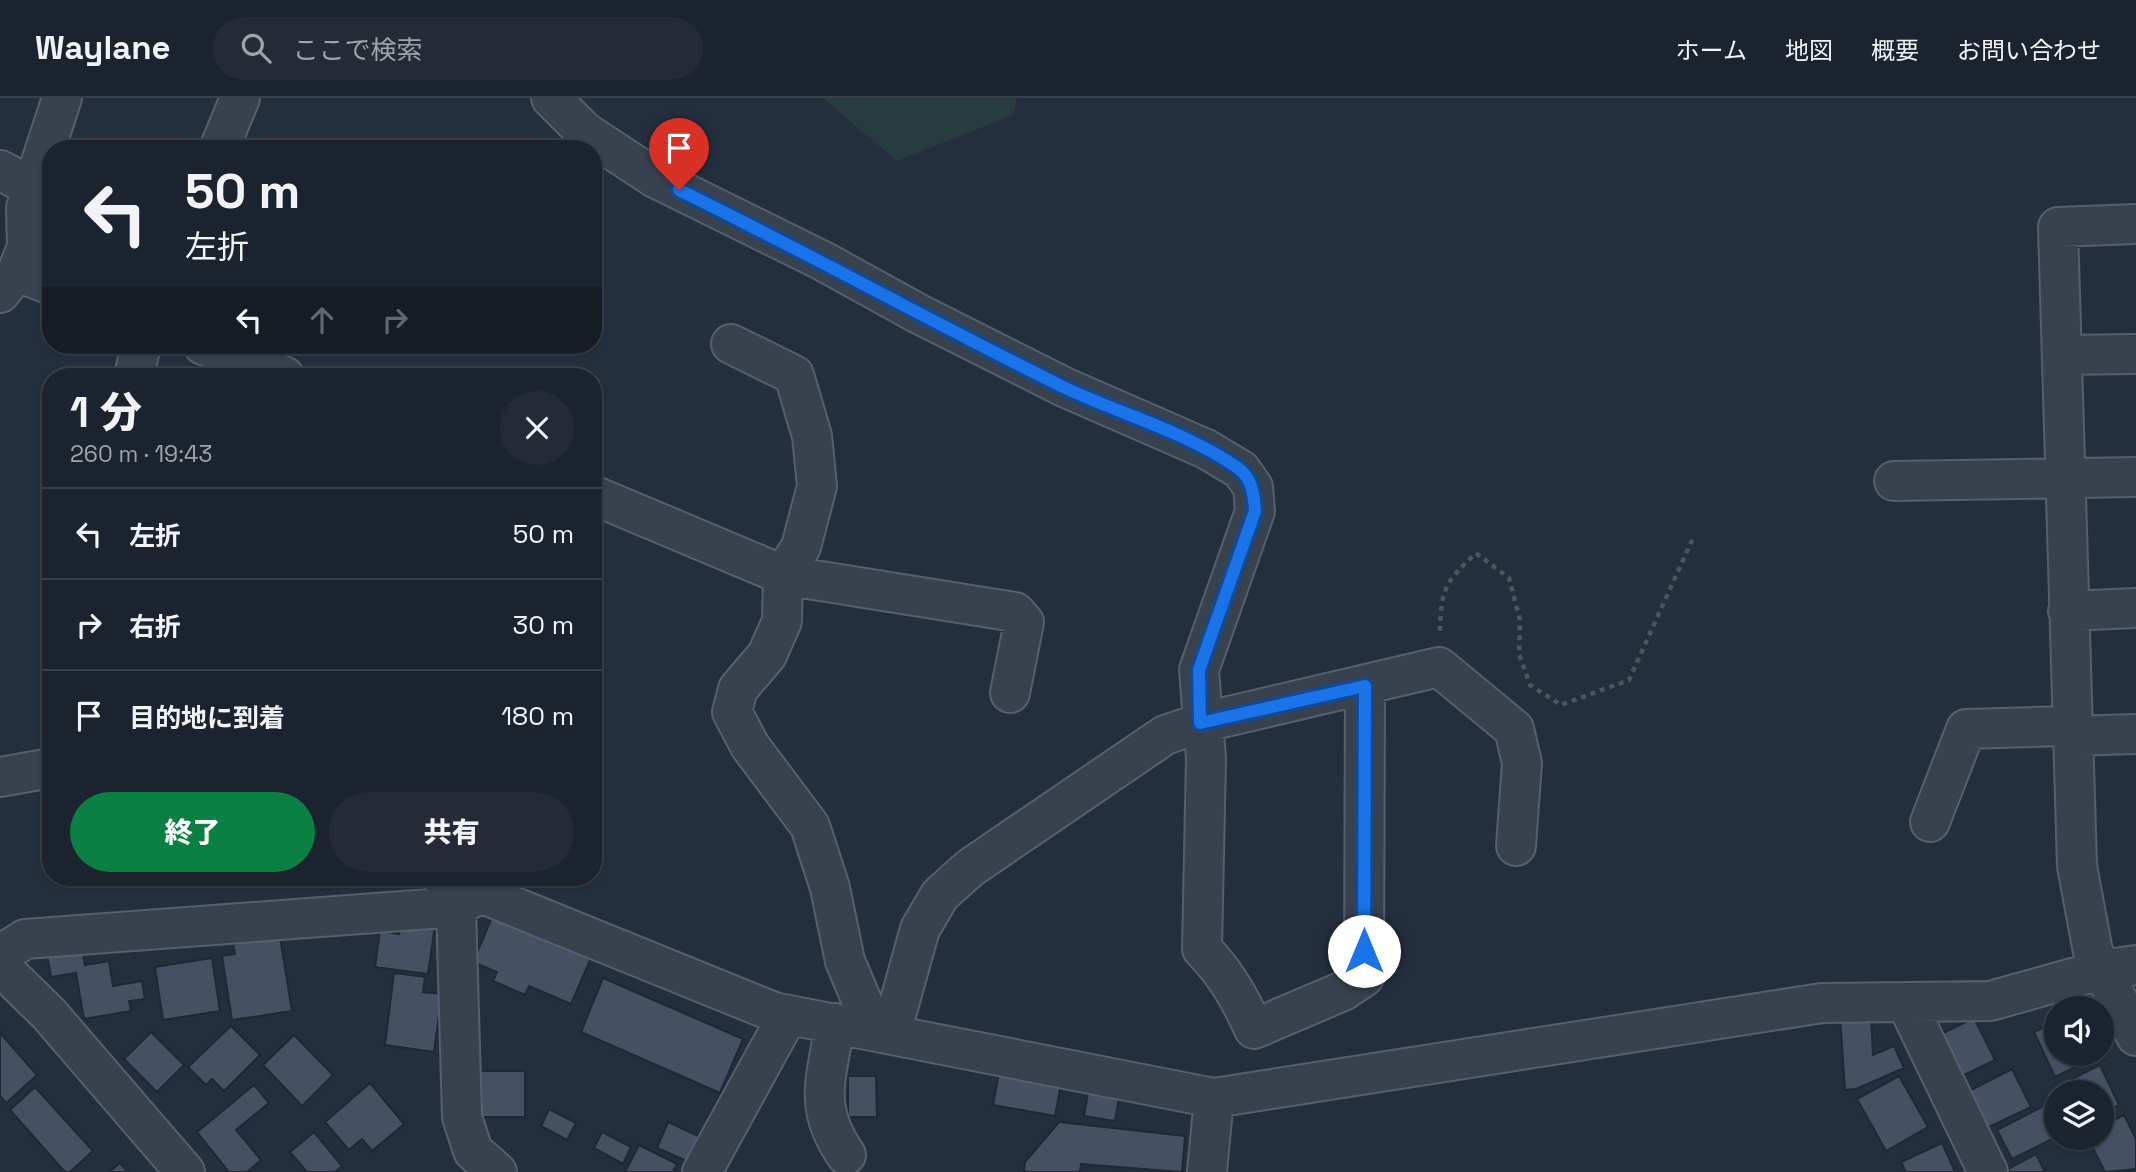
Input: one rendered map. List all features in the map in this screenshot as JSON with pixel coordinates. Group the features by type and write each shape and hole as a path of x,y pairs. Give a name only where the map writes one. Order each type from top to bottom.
{"street":[{"path":"48,140 62,98"},
{"path":"223,140 240,98"},
{"path":"551,98 585,132 597,140"},
{"path":"602,143 655,178 823,261 919,314 1064,387 1206,449 1241,470 1253,487 1255,511 1199,670 1200,723 1206,758 1202,949 1219,965 1236,991 1254,1029 1343,991 1364,977 1365,686"},
{"path":"23,284 27,247 26,208 42,160"},
{"path":"0,170 33,188"},
{"path":"2136,224 2059,227 2071,731 2077,866 2093,952 2119,967 2136,1036"},
{"path":"731,344 794,374 813,436 817,486 801,547 783,575 782,621 766,655 738,689 732,712 750,746 810,826 830,888 845,961 883,1031"},
{"path":"227,354 263,368"},
{"path":"2062,355 2136,354"},
{"path":"1894,481 2136,477"},
{"path":"602,499 783,575 1015,612 1024,622 1010,693"},
{"path":"2068,611 2136,608"},
{"path":"883,1031 920,929 940,895 970,868 1165,735 1200,723 1439,667 1514,729 1522,763 1516,846"},
{"path":"1930,822 1966,729 2136,734"},
{"path":"0,777 42,770"},
{"path":"0,955 24,939 459,892 775,1012 883,1031 1214,1098 1822,1003 1990,1001 2119,967"},
{"path":"459,892 463,1117 473,1151 496,1172"},
{"path":"0,965 49,1014 185,1172"},
{"path":"1906,1002 1989,1172"},
{"path":"702,1172 788,1014"},
{"path":"835,1023 823,1107 830,1132 846,1155"},
{"path":"1208,1172 1214,1098"}],"path":[{"path":"1439,667 1441,596 1450,577 1476,552 1509,578 1520,621 1519,653 1531,685 1561,705 1629,680 1693,538"}],"green space":[{"path":"823,98 1017,98 1013,115 897,161"}],"building":[{"path":"496,908 594,951 571,1004 529,986 525,995 493,981 497,972 473,962"},
{"path":"401,920 435,925 428,974 375,967 380,931 399,934"},
{"path":"280,937 292,1011 232,1020 222,956 235,954 233,944"},
{"path":"82,948 85,965 109,961 113,986 142,981 145,999 129,1001 131,1011 84,1019 76,973 51,977 47,954"},
{"path":"212,958 220,1011 163,1020 155,967"},
{"path":"394,973 425,977 423,992 442,994 434,1052 385,1045"},
{"path":"603,978 743,1039 720,1093 581,1032"},
{"path":"1871,1014 1873,1055 1894,1046 1904,1068 1856,1089 1845,1090 1840,1017"},
{"path":"1974,1018 1995,1060 1960,1077 1939,1035"},
{"path":"231,1026 260,1055 224,1091 212,1079 206,1085 188,1067"},
{"path":"2044,1027 2044,1053 2034,1032"},
{"path":"151,1032 184,1065 157,1092 124,1059"},
{"path":"0,1033 37,1075 6,1103 0,1096"},
{"path":"294,1035 333,1075 302,1106 263,1065"},
{"path":"2050,1066 2077,1066 2055,1077"},
{"path":"2100,1066 2107,1080 2070,1080"},
{"path":"1000,1067 1062,1079 1055,1116 993,1105"},
{"path":"2012,1069 2031,1107 1987,1128 1969,1091"},
{"path":"478,1071 525,1071 525,1117 478,1117"},
{"path":"848,1076 876,1076 877,1117 848,1117"},
{"path":"1899,1076 1928,1127 1886,1151 1857,1099"},
{"path":"370,1083 404,1124 372,1151 362,1139 349,1150 325,1122"},
{"path":"254,1085 269,1103 236,1130 261,1160 247,1172 229,1172 197,1132"},
{"path":"35,1087 93,1151 70,1172 65,1172 10,1110"},
{"path":"1088,1093 1119,1098 1115,1121 1084,1116"},
{"path":"2114,1094 2119,1105 2114,1108"},
{"path":"2044,1106 2044,1143 2012,1159 1997,1130"},
{"path":"549,1109 576,1123 567,1140 541,1126"},
{"path":"2124,1115 2136,1139 2136,1169 2105,1172 2094,1150 2114,1150 2114,1120"},
{"path":"668,1122 707,1140 696,1165 657,1148"},
{"path":"1059,1122 1185,1136 1182,1172 1081,1164 1080,1172 1024,1172 1025,1162"},
{"path":"314,1132 342,1166 335,1172 307,1172 290,1152"},
{"path":"602,1132 631,1147 623,1164 594,1148"},
{"path":"1942,1143 1955,1172 1906,1172 1901,1162"},
{"path":"639,1145 677,1164 673,1172 625,1172"},
{"path":"2036,1154 2045,1172 2010,1172 2008,1169"},
{"path":"120,1163 128,1172 109,1172"}],"route":[{"path":"679,190 823,261 919,314 1064,387 1206,449 1241,470 1253,487 1255,511 1199,670 1200,723 1365,686 1364,951"}]}
